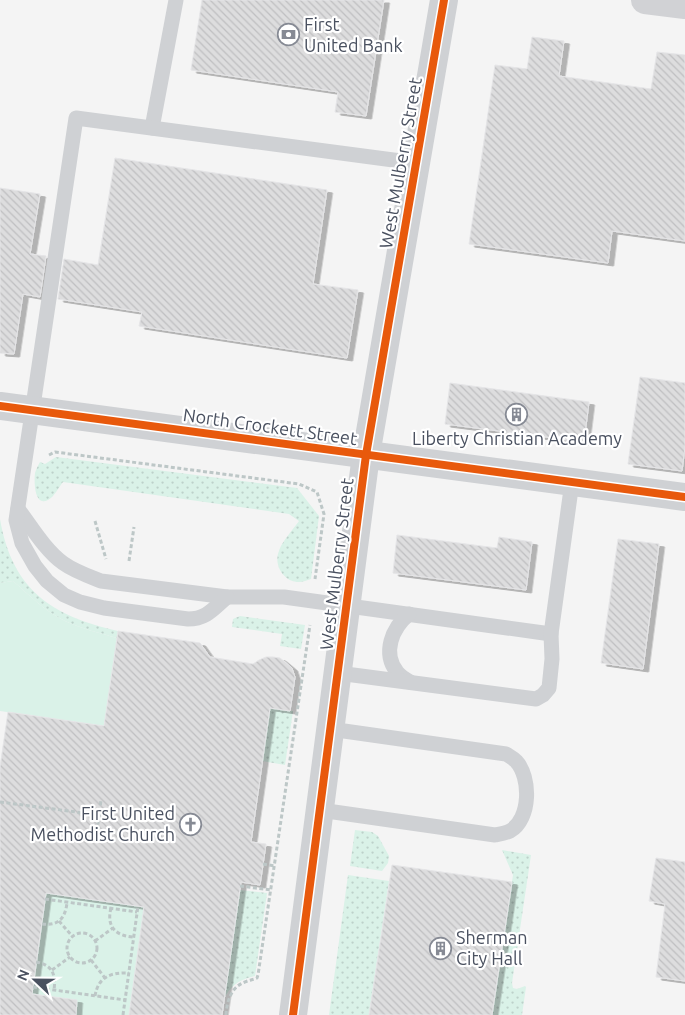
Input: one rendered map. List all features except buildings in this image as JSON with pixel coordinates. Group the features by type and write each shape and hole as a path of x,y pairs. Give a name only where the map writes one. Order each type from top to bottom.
{"main road":[{"path":"645,0 685,5"}],"street":[{"name":"West Mulberry Street","path":"293,1015 366,455 444,0"},
{"name":"North Crockett Street","path":"0,406 685,497"}],"lane":[{"path":"152,128 176,0"},
{"path":"227,597 207,615 198,619 104,608 80,602 64,595 47,581 35,566 22,544 16,520 76,118 416,163"},
{"path":"338,673 536,699 543,696 549,688 552,660 551,634 572,482"},
{"path":"18,509 48,549 62,562 101,581 227,597 284,596 551,634"},
{"path":"409,614 401,620 395,630 390,642 389,652 398,673 410,682"},
{"path":"320,810 496,836 511,831 522,820 526,803 527,789 524,774 516,761 506,754 330,729"}],"path":[{"path":"26,454 45,457 55,452 299,484 317,492 324,514 258,975 257,978 243,983 235,989 228,1000 226,1015"},
{"path":"95,521 106,559"},
{"path":"97,831 101,800"},
{"path":"0,802 99,816"},
{"path":"263,864 274,866"},
{"path":"240,886 271,890"},
{"path":"45,899 137,912"},
{"path":"42,924 52,924 59,921 64,914 67,902"},
{"path":"123,1015 138,906"},
{"path":"111,908 110,921 116,932 124,936 134,937"},
{"path":"59,921 72,937"},
{"path":"95,941 113,928"},
{"path":"81,933 88,934 93,938 97,950 91,960 80,964 70,957 67,946 72,937 75,934 81,933"},
{"path":"52,970 70,957"},
{"path":"91,960 105,978"},
{"path":"36,962 45,964 52,970 55,978 54,990"},
{"path":"96,996 98,986 105,978 117,973 129,974"},
{"path":"33,987 125,1000"}],"green space":[{"path":"56,457 297,488 319,516 311,579 300,582 289,579 281,572 277,562 280,548 299,521 289,514 63,482 52,497 48,500 40,500 36,492 35,473 40,462 45,464"},
{"path":"0,519 6,544 14,564 25,582 55,608 94,625 118,631 117,638 65,621 38,603 13,581 0,583"},
{"path":"13,581 51,613 65,621 117,638 104,726 0,711 0,583"},
{"path":"240,616 305,625 301,649 280,646 282,634 232,627 233,619"},
{"path":"270,708 293,711 285,765 262,761"},
{"path":"355,830 372,832 378,836 389,856 388,863 382,871 350,866"},
{"path":"502,850 531,855 512,983 513,988 526,987 522,1015 492,1015 513,875"},
{"path":"348,875 389,881 369,1015 329,1015"},
{"path":"240,890 267,893 255,976 237,983 224,998"},
{"path":"46,893 144,907 129,1015 59,1015 61,998 32,994"}],"cycle path":[{"path":"293,1015 366,455 444,0"},
{"path":"0,406 685,497"}],"place":[{"name":"First United Bank","path":"288,35"},
{"name":"Liberty Christian Academy","path":"517,414"},
{"name":"First United Methodist Church","path":"191,824"},
{"name":"Sherman City Hall","path":"440,948"}]}
